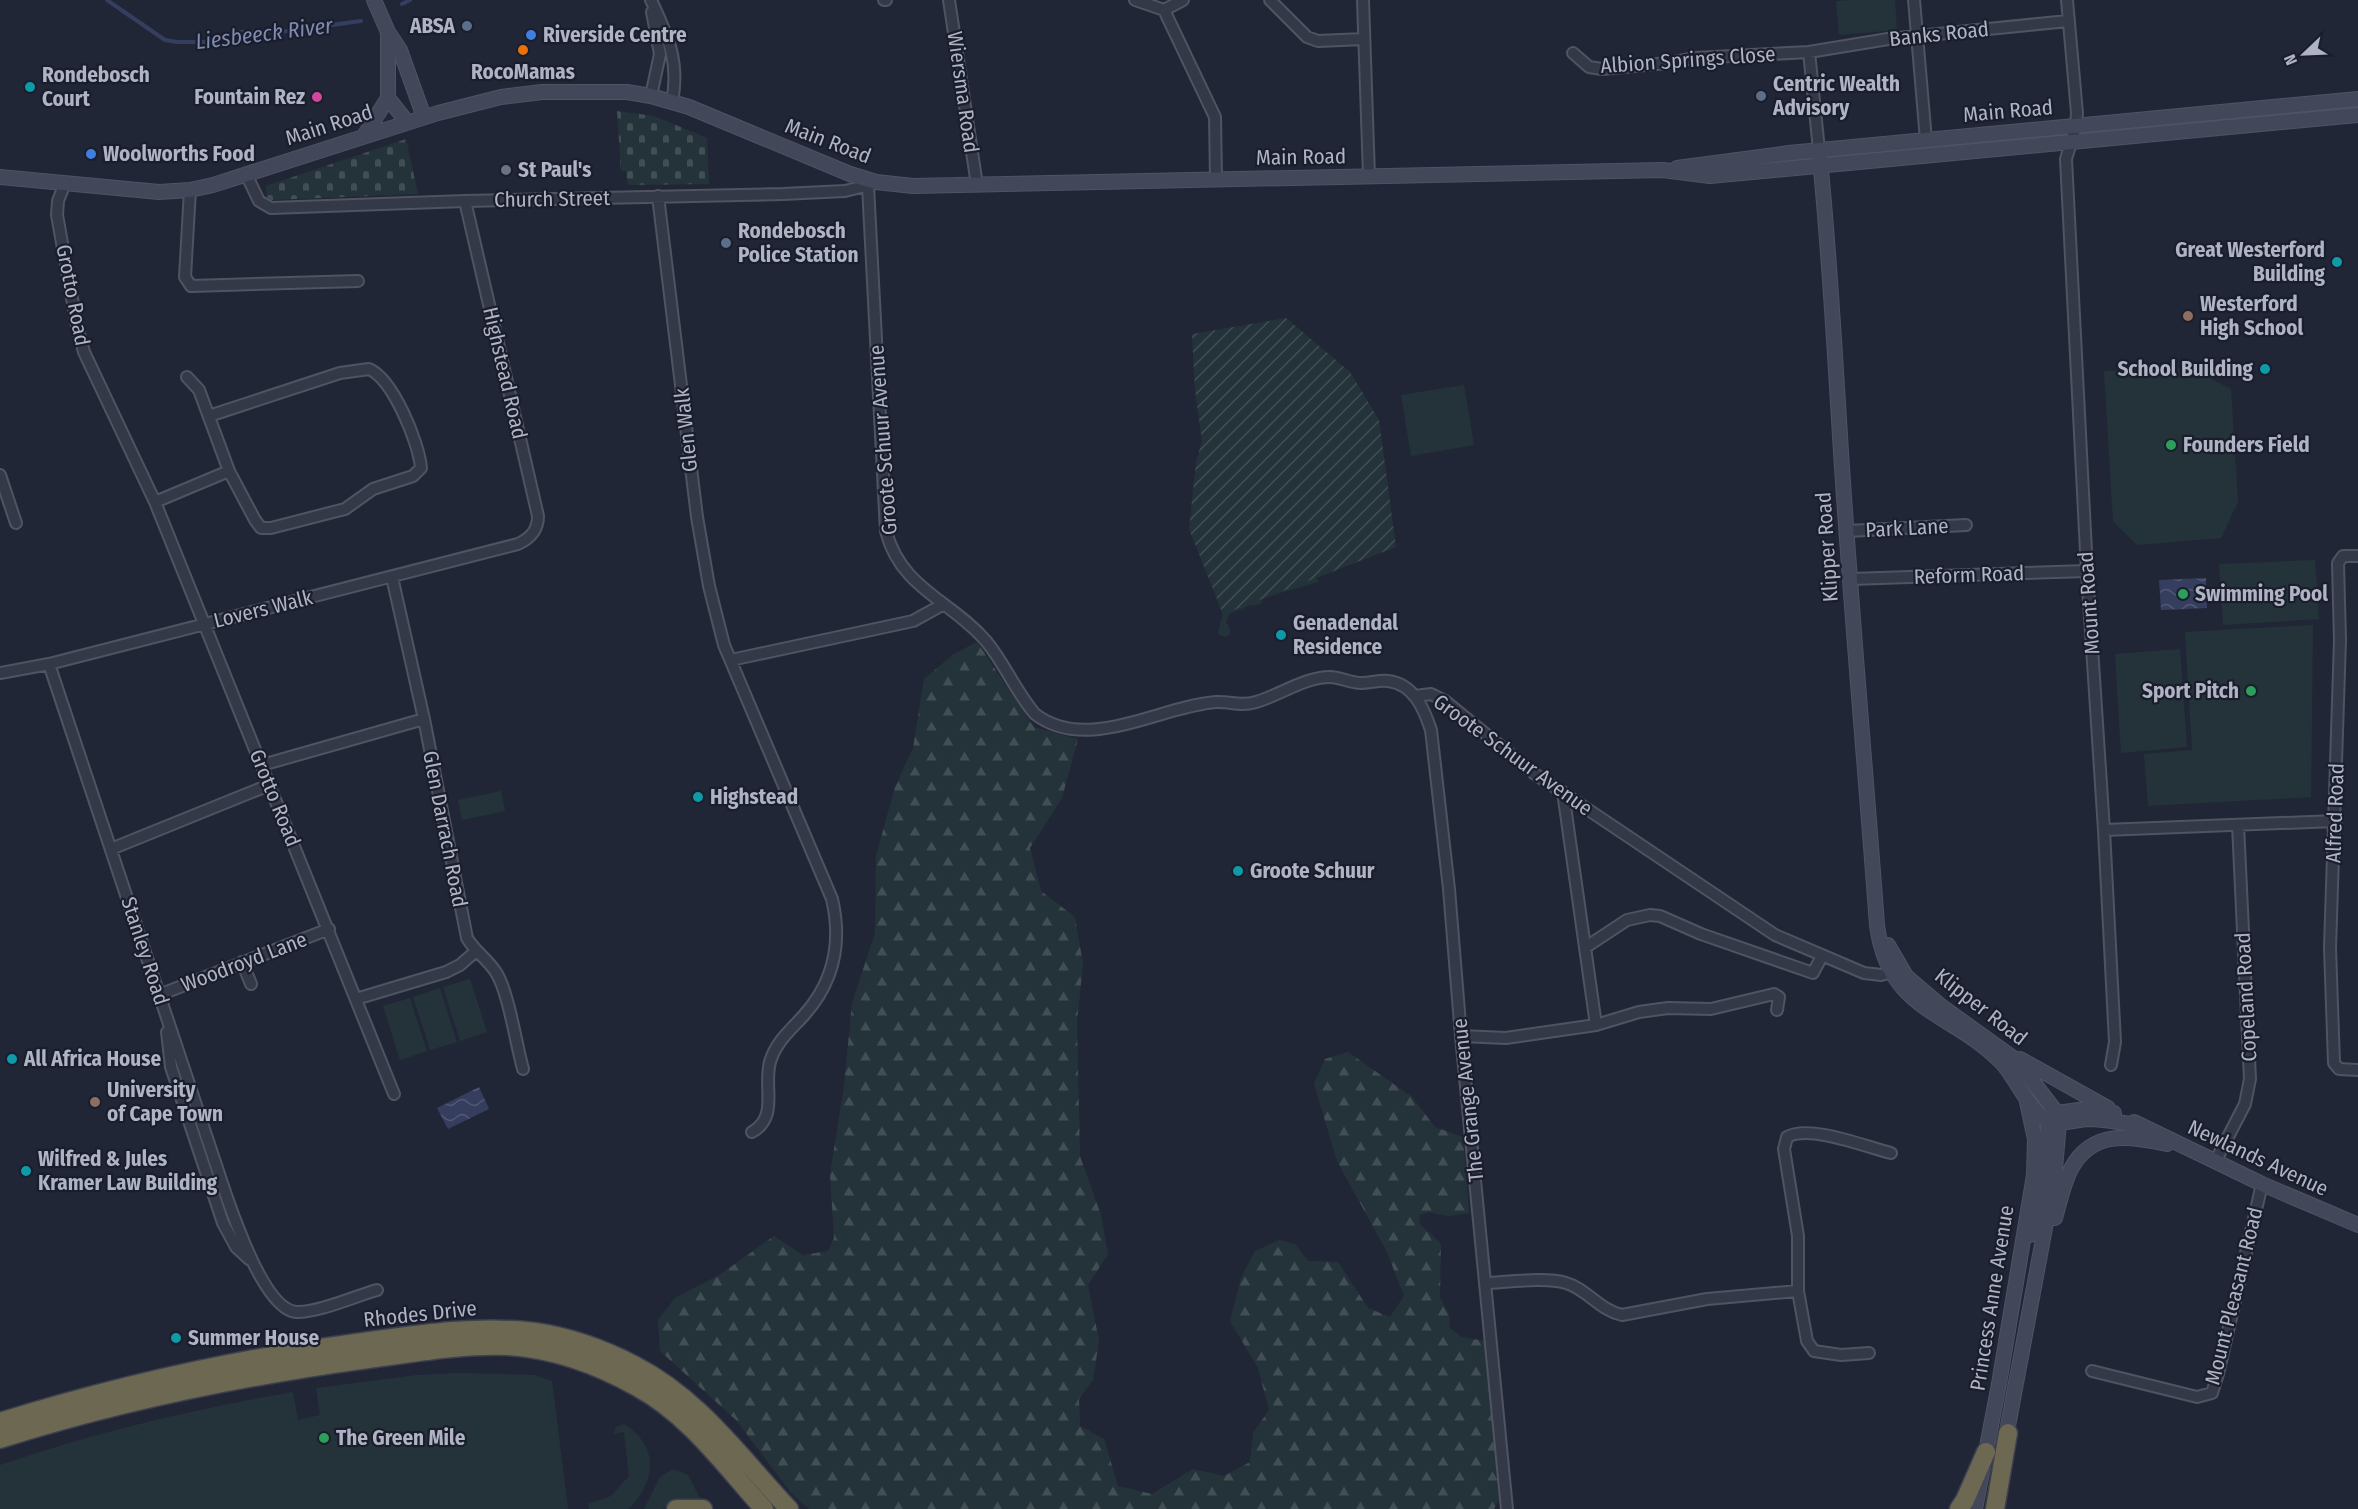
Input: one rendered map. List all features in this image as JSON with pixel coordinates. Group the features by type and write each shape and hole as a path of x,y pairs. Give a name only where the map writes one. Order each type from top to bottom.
{"highway":[{"name":"Rhodes Drive","path":"0,1422 112,1389 277,1354 458,1331 505,1329 536,1332 561,1337 605,1351 663,1382 710,1421 789,1509"},
{"name":"Rhodes Drive","path":"0,1439 115,1407 212,1384 311,1367 451,1348 509,1346 550,1352 581,1362 639,1388 678,1417 700,1438 764,1509"},
{"path":"1995,1509 2008,1433"},
{"path":"1959,1509 1986,1452"},
{"path":"676,1509 703,1509"}],"main road":[{"path":"374,0 388,32 400,50 424,117"},
{"path":"388,32 388,98 392,106 407,122"},
{"name":"Main Road","path":"0,177 159,192 190,190 424,117 481,101 521,94 627,92 651,96 672,102 872,184 912,186 1663,170 1710,176 2358,115"},
{"path":"364,136 388,98"},
{"name":"Main Road","path":"1663,170 1710,162 1820,150 2358,99"},
{"name":"Klipper Road","path":"1820,150 1877,925 1907,993 1923,1008 1997,1058 2038,1114 2055,1119"},
{"name":"Klipper Road","path":"1896,971 1941,1006 2006,1051 2030,1076 2055,1119"},
{"path":"2006,1051 2118,1114"},
{"name":"Princess Anne Avenue","path":"1975,1509 2019,1264 2035,1155 2035,1139 2025,1094"},
{"name":"Newlands Avenue","path":"2055,1119 2085,1109 2118,1114 2262,1184 2358,1225"},
{"path":"2019,1264 2037,1215 2055,1119"},
{"name":"Newlands Avenue","path":"2055,1119 2100,1120 2142,1126"},
{"name":"Princess Anne Avenue","path":"1987,1509 2008,1433 2057,1159 2055,1119"},
{"path":"2042,1244 2052,1226 2072,1167 2087,1150 2104,1140 2127,1136 2184,1147"}],"street":[{"path":"650,0 660,54 660,63 651,96"},
{"path":"650,0 675,63 676,80 672,102"},
{"name":"Wiersma Road","path":"949,0 977,185"},
{"path":"1135,0 1164,10 1212,109 1217,128 1216,179"},
{"path":"1164,10 1183,0"},
{"path":"1270,0 1307,38 1318,41 1364,39"},
{"path":"1363,0 1369,176"},
{"path":"1914,0 1926,140"},
{"name":"Mount Road","path":"2067,0 2077,110 2076,126 2066,159 2086,571 2104,830 2115,1042 2111,1065"},
{"name":"Banks Road","path":"1809,52 1860,43 2068,21"},
{"path":"1809,52 1820,150"},
{"name":"Albion Springs Close","path":"1573,53 1589,67 1602,69 1661,64 1694,58 1809,52"},
{"name":"Church Street","path":"246,174 259,201 271,208 793,194 845,191 872,184"},
{"name":"Grotto Road","path":"65,183 58,201 57,215 82,346 89,366 155,502 394,1094"},
{"name":"Groote Schuur Avenue","path":"872,184 886,531 897,561 919,586 986,641 1035,714 1058,726 1077,729 1099,728 1126,724 1218,701 1235,705 1254,702 1320,678 1333,677 1362,683 1389,681 1402,686 1415,696 1431,694 1445,701 1535,774 1775,935 1864,973 1881,975 1896,971"},
{"path":"190,190 185,277 190,286 358,281"},
{"name":"Glen Walk","path":"658,196 697,516 715,614 731,660 831,899 838,935 832,966 814,1002 788,1030 775,1049 767,1080 769,1106 767,1119 760,1128 752,1132"},
{"name":"Highstead Road","path":"465,201 538,516 534,532 525,541"},
{"path":"187,377 200,390 209,416 230,471 255,520 259,526 266,529 339,511 373,489 414,476 421,468 400,406 383,378 369,369 340,373 209,416"},
{"path":"155,502 230,471"},
{"path":"0,475 16,523"},
{"name":"Park Lane","path":"1847,531 1966,525"},
{"name":"Lovers Walk","path":"0,673 49,664 525,541"},
{"name":"Alfred Road","path":"2358,556 2343,556 2338,563 2340,640 2336,821 2330,948 2333,1061 2339,1069 2358,1070"},
{"name":"Reform Road","path":"1851,579 2086,571"},
{"name":"Glen Darrach Road","path":"392,577 424,718 467,938 475,952 489,963 501,982 523,1069"},
{"path":"731,660 913,621 942,605"},
{"name":"Stanley Road","path":"49,664 166,1017 252,1261"},
{"name":"The Grange Avenue","path":"1415,696 1422,706 1431,730 1449,889 1507,1509"},
{"path":"262,765 424,718"},
{"path":"111,849 269,785"},
{"path":"1563,792 1596,1025"},
{"path":"2104,830 2336,821"},
{"name":"Copeland Road","path":"2215,1162 2245,1104 2250,1079 2238,825"},
{"path":"1586,947 1627,920 1650,915 1660,916 1701,934 1813,973 1822,956"},
{"name":"Woodroyd Lane","path":"159,995 329,929"},
{"path":"356,999 446,972 460,965 475,952"},
{"path":"242,962 251,984"},
{"path":"1461,1036 1506,1038 1596,1025 1639,1012 1668,1008 1711,1009 1774,994 1779,997 1777,1010"},
{"path":"166,1017 171,1067 223,1223 236,1247 252,1261 276,1300 292,1311 306,1311 377,1290"},
{"path":"1869,1353 1841,1355 1814,1351 1807,1341 1798,1291 1798,1236 1784,1149 1787,1137 1799,1133 1833,1137 1891,1153"},
{"name":"Mount Pleasant Road","path":"2092,1371 2197,1397 2212,1393 2262,1184"},
{"path":"1486,1282 1566,1283 1605,1309 1622,1315 1707,1299 1798,1291"}],"green space":[{"path":"1895,0 1897,30 1839,35 1836,1"},
{"path":"617,111 654,116 707,138 709,184 628,185 626,171 621,171"},
{"path":"406,139 418,194 271,200 267,197 266,186"},
{"path":"1286,318 1350,372 1379,420 1396,547 1223,614 1189,529 1196,462 1202,441 1195,390 1192,334"},
{"name":"Founders Field","path":"2190,368 2231,389 2238,502 2221,538 2137,545 2113,521 2104,371"},
{"path":"1464,385 1474,445 1411,456 1401,395"},
{"path":"2315,560 2319,619 2223,625 2219,564"},
{"path":"1312,565 1318,582 1263,599 1261,604 1251,605 1229,614 1226,622 1230,634 1225,637 1219,635 1223,614 1215,594"},
{"name":"Sport Pitch","path":"2313,625 2311,797 2148,806 2144,754 2192,750 2185,632"},
{"path":"977,642 1034,727 1078,739 1062,798 1030,848 1041,891 1075,917 1083,964 1077,1022 1080,1156 1101,1215 1108,1254 1088,1285 1099,1341 1093,1380 1079,1399 1080,1426 1104,1439 1118,1486 1152,1494 1193,1469 1224,1476 1250,1462 1253,1433 1269,1410 1258,1368 1230,1321 1241,1278 1255,1251 1279,1240 1295,1244 1308,1261 1338,1262 1368,1308 1390,1317 1404,1296 1387,1252 1337,1161 1314,1084 1325,1059 1348,1052 1412,1097 1435,1127 1463,1137 1469,1213 1448,1216 1428,1212 1419,1215 1420,1224 1441,1244 1440,1298 1449,1314 1450,1328 1462,1337 1485,1341 1500,1499 1494,1509 809,1509 791,1493 737,1421 660,1351 658,1320 675,1298 721,1274 774,1236 803,1255 828,1251 834,1238 830,1174 844,1086 852,1003 875,933 876,856 895,787 913,748 924,679 954,654"},
{"path":"2180,649 2187,747 2121,753 2115,654"},
{"path":"501,791 505,811 462,820 458,800"},
{"path":"470,979 487,1032 460,1041 443,987"},
{"path":"440,988 457,1042 430,1050 413,997"},
{"path":"410,998 427,1051 400,1060 383,1006"},
{"name":"The Green Mile","path":"459,1373 534,1375 552,1381 568,1509 0,1509 0,1465 72,1442 182,1414 293,1392 298,1420 320,1415 316,1388 417,1375"},
{"path":"624,1424 636,1433 649,1453 649,1475 645,1487 629,1509 589,1509 588,1504 611,1496 629,1476 624,1432 613,1434 616,1427"},
{"path":"673,1469 688,1475 701,1500 662,1509 644,1509 660,1477"}],"water":[{"name":"Swimming Pool","path":"2206,578 2207,608 2161,610 2159,580"},
{"path":"479,1087 489,1109 448,1129 437,1108"}],"waterway":[{"name":"Liesbeeck River","path":"107,0 165,40 177,42 206,42 239,32 287,31 361,21"},
{"name":"Liesbeeck River","path":"402,4 410,0"}],"place":[{"name":"ABSA","path":"467,26"},
{"name":"Riverside Centre","path":"531,35"},
{"name":"RocoMamas","path":"523,50"},
{"name":"Rondebosch Court","path":"30,87"},
{"name":"Centric Wealth Advisory","path":"1761,96"},
{"name":"Fountain Rez","path":"317,97"},
{"name":"Woolworths Food","path":"91,154"},
{"name":"St Paul's","path":"506,170"},
{"name":"Rondebosch Police Station","path":"726,243"},
{"name":"Great Westerford Building","path":"2337,262"},
{"name":"Westerford High School","path":"2188,316"},
{"name":"School Building","path":"2265,369"},
{"name":"Founders Field","path":"2171,445"},
{"name":"Swimming Pool","path":"2183,594"},
{"name":"Genadendal Residence","path":"1281,635"},
{"name":"Sport Pitch","path":"2251,691"},
{"name":"Highstead","path":"698,797"},
{"name":"Groote Schuur","path":"1238,871"},
{"name":"All Africa House","path":"12,1059"},
{"name":"University of Cape Town","path":"95,1102"},
{"name":"Wilfred & Jules Kramer Law Building","path":"26,1171"},
{"name":"Summer House","path":"176,1338"},
{"name":"The Green Mile","path":"324,1438"}]}
